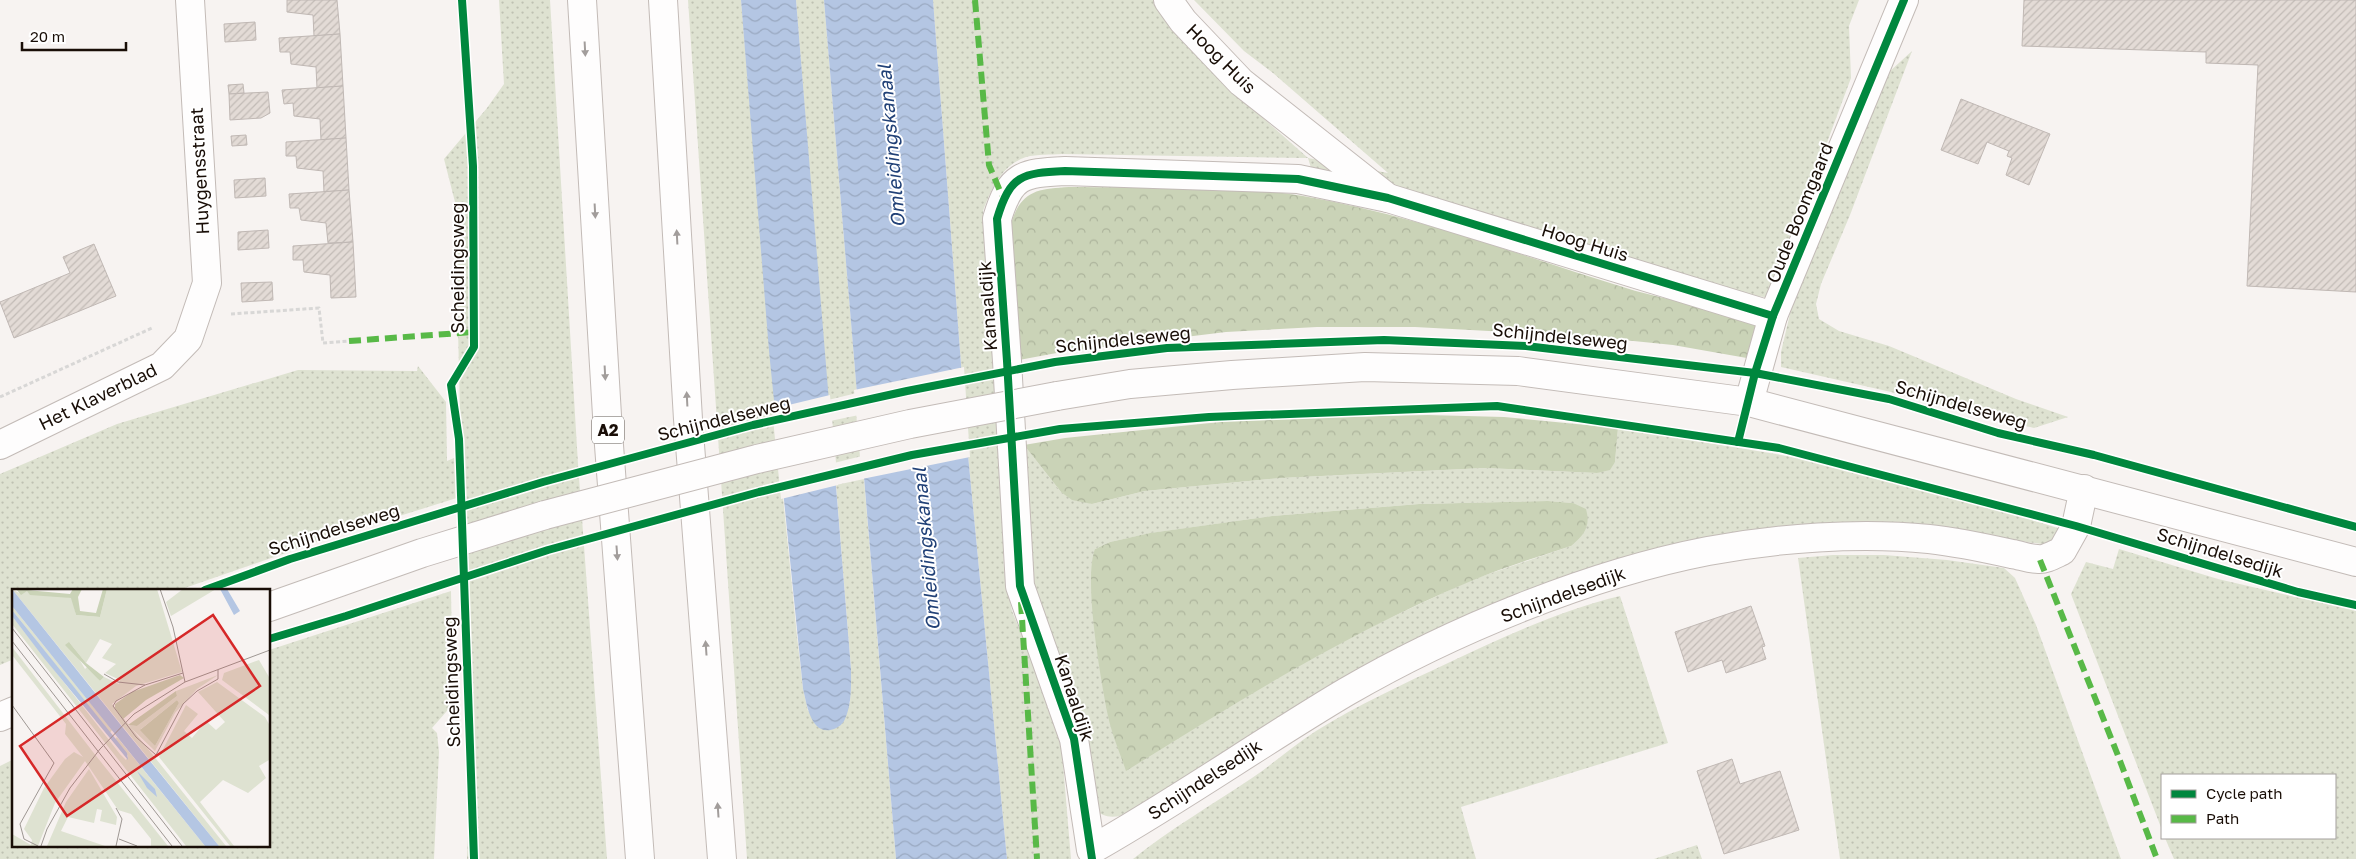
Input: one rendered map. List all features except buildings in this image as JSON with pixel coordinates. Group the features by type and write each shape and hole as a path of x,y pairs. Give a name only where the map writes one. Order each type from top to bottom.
{"main road":[{"name":"Huygensstraat","path":"190,0 207,283 192,327"},
{"name":"A2","path":"582,0 608,432 640,859"},
{"path":"663,0 688,419 722,859"},
{"name":"Hoog Huis","path":"1168,0 1183,21 1241,82 1388,198 1773,316"},
{"name":"Oude Boomgaard","path":"1749,402 1773,316 1904,0"},
{"name":"Kanaaldijk","path":"1091,850 1074,739 1020,586 1008,361 997,219 1003,198 1017,179 1032,172 1065,171 1298,178 1388,198"},
{"name":"Het Klaverblad","path":"0,445 162,366 192,327"},
{"path":"270,608 422,553 545,515 766,457 910,424 1057,396 1140,383 1365,367 1518,371 1749,402 2084,489"},
{"name":"Schijndelsedijk","path":"1091,850 1139,823 1285,729 1381,673 1438,643 1526,606 1606,577 1708,551 1810,539 1928,540 2040,560 2062,551 2076,526 2084,489 2356,562"},
{"path":"0,717 12,712"}],"path":[{"path":"192,327 319,308 323,343 349,341"},
{"path":"0,396 161,324"}],"green space":[{"path":"499,0 550,0 578,464 607,859 467,859 469,814 468,632 463,496 320,541 182,589 12,589 12,660 0,665 0,474 117,424 298,370 417,371 418,366 446,402 447,461 461,455 455,202 444,159 487,108 504,84"},
{"path":"688,0 741,0 783,497 803,689 808,711 850,703 851,669 836,485 864,479 896,859 747,859"},
{"path":"796,0 824,0 857,393 828,400"},
{"path":"933,0 1154,0 1185,44 1235,93 1308,158 1062,154 1030,156 1010,166 998,179 983,211 1001,485 1004,571 1012,611 1051,707 1061,740 1071,859 1007,859 968,455"},
{"path":"1194,0 1859,0 1849,26 1851,78 1809,191 1774,298 1709,291 1311,168 1308,158 1388,173 1273,73 1244,51"},
{"path":"1912,51 1850,215 1821,284 1816,304 1819,319 1839,331 1889,346 2016,399 2068,417 2034,428 1781,367 1781,352 1793,301 1865,94"},
{"path":"1069,187 1245,189 1303,196 1344,204 1426,225 1626,288 1716,309 1768,326 1758,360 1673,345 1584,336 1415,327 1317,327 1226,332 1062,352 1019,360 1011,224 1020,204 1032,193"},
{"path":"859,415 862,456 834,463 830,421"},
{"path":"1428,415 1504,417 1618,428 1615,462 1610,470 1597,473 1484,468 1281,478 1145,491 1092,504 1072,500 1061,492 1024,445 1065,438 1249,419"},
{"path":"1618,428 1817,461 1921,485 2064,530 2048,545 1941,529 1615,565 1129,813 1114,817 1099,813 1037,602 1030,561 1026,473 1028,468 1024,445 1061,492 1092,504 1145,491 1281,478 1484,468 1597,473 1615,462","holes":["1548,501 1573,503 1571,546 1471,580 1360,632 1262,686 1095,549 1110,542 1151,533 1272,516 1419,504"]},
{"path":"1548,501 1573,503 1586,509 1587,526 1580,538 1571,546 1483,576 1381,622 1252,694 1126,771 1110,723 1094,631 1091,583 1095,549 1110,542 1150,533 1272,516 1419,504"},
{"path":"2119,549 2218,579 2356,611 2356,859 2174,859 2165,839 2336,839 2336,774 2161,774 2161,827 2071,594 2086,562 2113,569"},
{"path":"1833,555 1884,555 1947,560 2004,568 2015,578 2036,625 2121,859 1840,859 1798,558"},
{"path":"451,591 453,704 432,728 437,733 439,752 434,859 0,859 0,766 12,760 12,846 270,846 270,650"},
{"path":"1620,596 1668,743 1461,807 1476,859 1133,859 1176,827 1252,778 1308,736 1348,712 1511,634 1554,616"},
{"path":"1697,845 1702,859 1654,859"}],"water":[{"path":"741,0 796,0 851,669 850,701 845,719 838,727 826,730 815,724 811,718 803,689 769,351"},
{"name":"Omleidingskanaal","path":"824,0 933,0 968,455 1007,859 896,859"}],"pier":[{"path":"964,367 970,457 862,479 854,390"},
{"path":"830,395 838,485 781,499 772,409"}],"marked path":[{"path":"975,0 989,165 1003,198"},
{"path":"349,341 474,332"},
{"path":"2040,560 2157,859"},
{"path":"1021,602 1037,859"}],"cycle path":[{"name":"Scheidingsweg","path":"462,0 473,166 474,347 451,385 459,439 474,859"},
{"path":"1738,442 1755,373 1773,316 1904,0"},
{"path":"1092,859 1074,739 1020,586 997,219 1007,193 1020,179 1038,173 1065,171 1298,179 1388,198 1773,316"},
{"name":"Schijndelseweg","path":"208,589 290,559 543,482 753,425 907,391 1055,362 1167,348 1384,340 1526,346 1755,373 1889,399 1998,433 2094,455 2356,527"},
{"path":"270,639 548,550 759,492 912,455 1060,429 1209,417 1497,406 1779,448 2076,526 2298,592 2356,605"}]}
